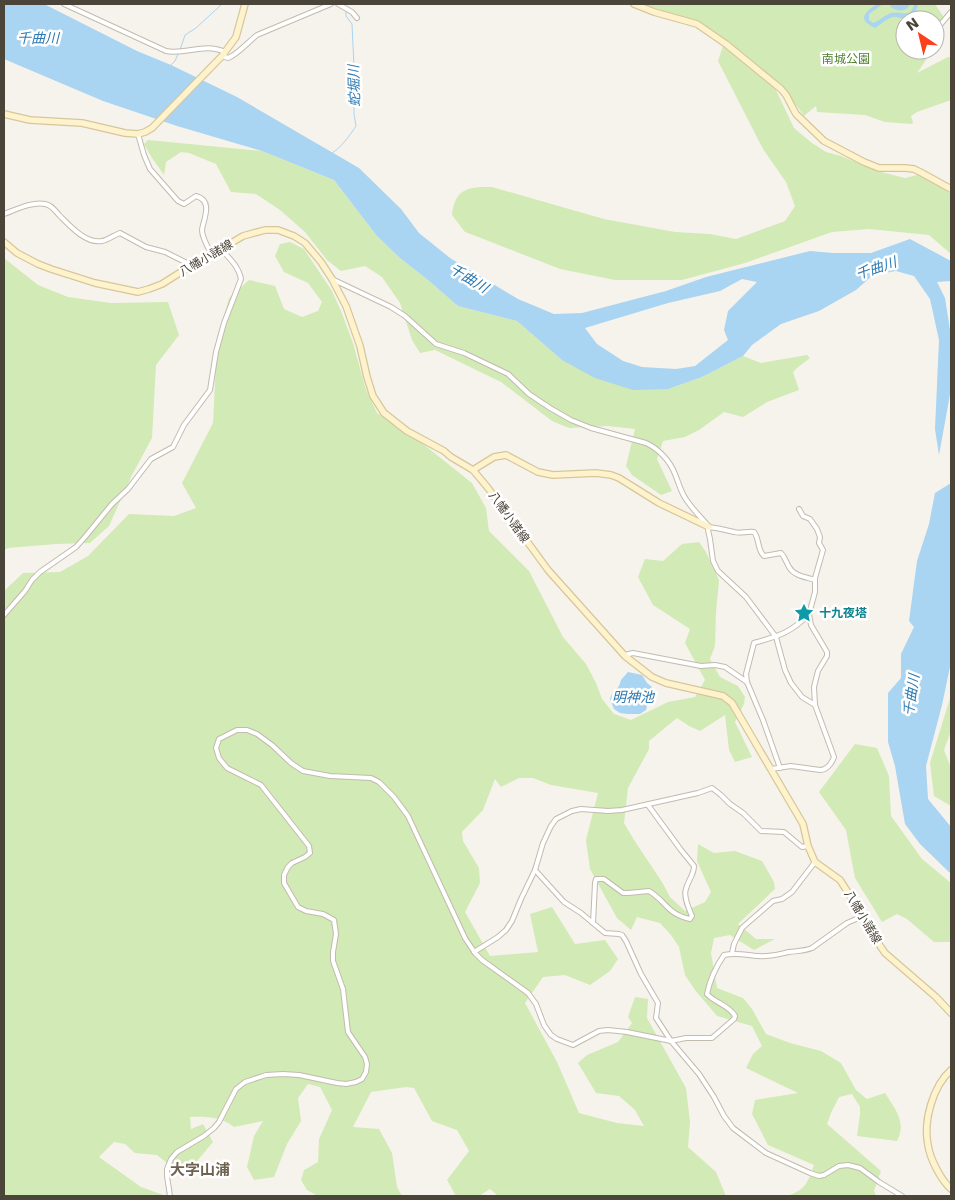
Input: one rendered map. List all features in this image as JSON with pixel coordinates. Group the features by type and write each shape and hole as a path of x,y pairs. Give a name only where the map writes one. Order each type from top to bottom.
{"main road":[{"path":"4,114 30,120 82,123 126,133 138,134 145,132 152,128 222,56 236,37 245,4"},
{"path":"634,4 654,12 697,24 726,44 780,89 796,114 824,141 878,168 914,169 951,189"},
{"name":"八幡小諸線","path":"4,242 17,253 51,269 95,283 138,292 149,290 162,284 210,253 243,236 265,230 278,230 294,236 305,243 321,262 346,306 354,327 373,396 381,409 407,431 444,451 473,470 548,570 625,655 652,677 666,683 723,696 732,704 738,711 803,824 808,846 815,862 840,880 885,953 936,997 951,1013"},
{"path":"473,470 494,457 506,455 538,472 553,475 605,474 619,478 660,503 709,527"},
{"path":"951,1070 944,1076 932,1100 927,1131 928,1146 937,1170 951,1190"}],"street":[{"path":"64,4 166,51 218,49 222,56 228,58 232,57 257,35 331,4"},
{"path":"338,4 352,12 357,18"},
{"path":"138,134 150,169 178,201 184,204 196,196 200,196 204,202 207,213 202,231 210,253"},
{"path":"4,214 28,205 45,203 52,207 77,232 89,239 103,241 120,233 146,247 165,252 191,265"},
{"path":"4,615 40,572 76,547 112,504 128,489 151,459 173,447 184,425 210,390 216,352 224,323 241,279 235,265 221,249"},
{"path":"332,279 405,316 436,344 464,353 508,374 529,394 571,420 591,428 653,446 670,464 685,498 709,527 735,532 754,532 757,536 760,552 764,556 781,553 791,570 796,574 815,580"},
{"path":"771,769 792,766 824,770 834,757 815,705 814,687 818,671 828,656 811,625 809,614 816,592 815,580 823,550 818,543 820,537 816,529 810,519 802,516 799,509"},
{"path":"709,527 712,561 718,571 746,597 776,636 785,670 791,683 802,697 815,705"},
{"path":"780,768 747,682 746,674 754,643 791,630 809,614"},
{"path":"625,655 634,652 701,666 725,667 747,682"},
{"path":"170,1196 167,1168 171,1159 177,1152 214,1128 236,1089 245,1082 266,1075 283,1074 299,1075 346,1084 362,1079 366,1072 367,1064 365,1057 348,1032 343,989 333,961 336,934 334,920 323,914 298,908 284,883 284,875 288,867 310,853 309,846 261,785 227,768 218,758 216,748 219,739 237,730 246,730 257,734 303,771 330,776 370,778 379,782 394,797 408,816 465,938 474,952 482,960 528,993 536,1004 544,1026 551,1035 573,1045 599,1031 608,1030 671,1041 686,1038 712,1038 735,1016 731,1010 707,994 715,968 724,955 737,953 773,956 806,950 812,948 847,923 863,916"},
{"path":"474,952 506,930 535,870 550,826 556,819 581,809 622,810 698,793 712,788 743,813 761,832 784,832 802,847 808,846"},
{"path":"593,923 596,879 604,879 623,893 649,891 656,895 669,910 682,917 690,919 692,916 685,893 694,872 694,866 648,805"},
{"path":"732,953 742,928 773,901 782,899 792,892 815,862"},
{"path":"535,870 564,902 581,913 605,934 622,935 658,1003 656,1018 671,1041 699,1074 733,1128 766,1153 810,1173 819,1176 824,1175 839,1166 848,1165 860,1168 902,1196"}],"green space":[{"name":"南城公園","path":"642,4 935,4 939,10 895,10 895,60 926,60 917,73 951,57 951,100 917,112 911,116 912,124 885,122 865,115 817,112 816,106 804,116 782,86 773,79 776,90 794,128 812,143 826,152 877,171 905,178 921,174 951,194 951,254 929,235 869,229 832,232 745,263 682,280 615,280 560,269 465,232 452,215 456,199 464,191 484,187 492,187 604,219 675,232 710,234 736,239 785,221 795,206 786,182 763,149 718,61 725,40 697,22"},
{"path":"148,140 262,151 334,180 377,236 400,258 458,306 517,321 562,360 668,389 702,377 743,356 761,363 807,355 810,358 793,372 799,390 767,402 743,417 724,412 699,430 685,437 663,441 657,459 672,491 661,495 632,475 626,466 635,429 608,426 569,428 552,421 501,382 435,350 420,353 412,340 400,303 382,277 365,266 341,271 327,260 305,232 280,210 256,194 231,192 216,164 189,153 181,152 166,162 164,175 144,144"},
{"path":"290,242 304,249 332,291 353,343 366,390 377,413 418,440 472,483 486,508 489,531 529,571 563,637 586,664 602,699 614,714 631,720 668,702 695,697 705,680 685,643 690,629 653,605 638,577 645,559 663,561 682,544 699,542 706,552 719,580 715,646 710,659 720,677 738,686 745,697 744,704 735,722 752,757 735,762 729,750 725,715 700,731 677,718 649,741 649,749 628,788 624,823 670,897 685,911 705,902 711,892 697,861 698,844 714,853 735,851 762,861 774,882 775,889 738,924 756,939 775,939 754,950 730,935 714,938 711,953 717,988 743,998 752,1009 766,1034 790,1043 821,1051 841,1063 856,1090 867,1099 885,1093 899,1116 901,1128 897,1141 857,1136 860,1107 852,1094 839,1097 827,1124 881,1171 874,1191 876,1196 787,1196 799,1191 805,1185 814,1165 768,1145 752,1114 755,1100 798,1093 746,1068 753,1054 762,1046 752,1026 717,1016 685,975 679,947 660,923 637,917 631,930 617,918 590,869 586,840 598,793 551,785 533,778 519,778 501,787 495,779 483,810 462,832 463,841 479,868 480,883 465,912 490,956 538,952 530,914 552,907 575,944 605,940 618,959 610,971 590,985 565,975 543,977 525,1003 557,1062 579,1113 617,1123 644,1126 635,1110 619,1096 596,1093 578,1063 587,1055 618,1042 632,1023 628,1017 635,997 648,999 647,1018 686,1088 690,1122 688,1147 716,1172 726,1196 498,1196 490,1189 479,1196 456,1196 447,1180 469,1151 457,1130 432,1121 414,1088 406,1087 371,1092 353,1127 379,1129 392,1153 397,1187 402,1196 318,1196 307,1190 301,1180 304,1170 318,1162 319,1139 332,1110 320,1087 308,1084 298,1098 301,1121 287,1144 274,1177 254,1180 247,1167 254,1136 263,1121 234,1127 224,1121 213,1118 190,1117 191,1129 203,1124 213,1142 192,1167 177,1171 157,1155 135,1153 125,1144 114,1142 99,1157 141,1187 166,1196 4,1196 4,591 23,573 60,572 88,556 129,514 174,516 196,508 182,483 213,423 217,343 229,298 249,280 275,286 284,309 302,317 318,311 322,302 308,283 284,272 275,256 280,244"},
{"path":"4,258 38,285 68,297 111,303 168,302 179,335 156,365 152,438 132,475 109,526 90,543 56,544 8,548 4,550"},
{"path":"951,695 951,731 944,750 951,768 951,806 934,796 930,763"},
{"path":"855,744 877,748 889,776 891,816 922,859 951,883 951,942 934,942 907,919 897,914 882,922 855,878 846,830 819,792"}],"water":[{"name":"千曲川","path":"4,4 44,4 137,51 237,97 359,168 401,209 419,233 450,258 518,299 554,314 582,313 666,291 706,277 810,251 871,253 910,239 951,261 951,281 937,282 945,298 951,336 951,389 939,455 935,429 939,340 930,299 914,276 896,271 873,275 856,290 819,311 781,324 752,345 743,356 702,377 668,389 633,390 595,378 562,360 517,321 458,306 400,258 377,236 334,180 262,151 177,126 103,101 4,59","holes":["742,279 757,282 728,311 724,330 728,340 695,366 676,369 642,367 623,361 597,344 585,328 668,303 720,291"]},
{"path":"877,4 883,4 869,14 869,20 873,23 895,12 895,17 886,20 875,28 864,19 868,10"},
{"path":"890,4 910,4 907,9 902,10 891,7"},
{"path":"914,4 918,4 916,10 912,10"},
{"name":"千曲川","path":"951,483 951,662 926,766 928,799 951,827 951,873 920,844 905,824 895,766 888,742 888,693 901,678 901,654 914,627 909,621 917,561 929,524 935,493"},
{"name":"明神池","path":"628,672 642,675 652,687 646,710 640,714 620,713 614,709 610,699"}],"waterway":[{"path":"180,50 185,35 196,28 222,4"},
{"name":"蛇堀川","path":"332,153 342,145 356,126 354,114 352,24 346,16 346,11"},
{"path":"171,65 178,54"}],"place":[{"name":"十九夜塔","path":"804,613"}],"district":[{"name":"大字山浦","path":"200,1170"}]}
